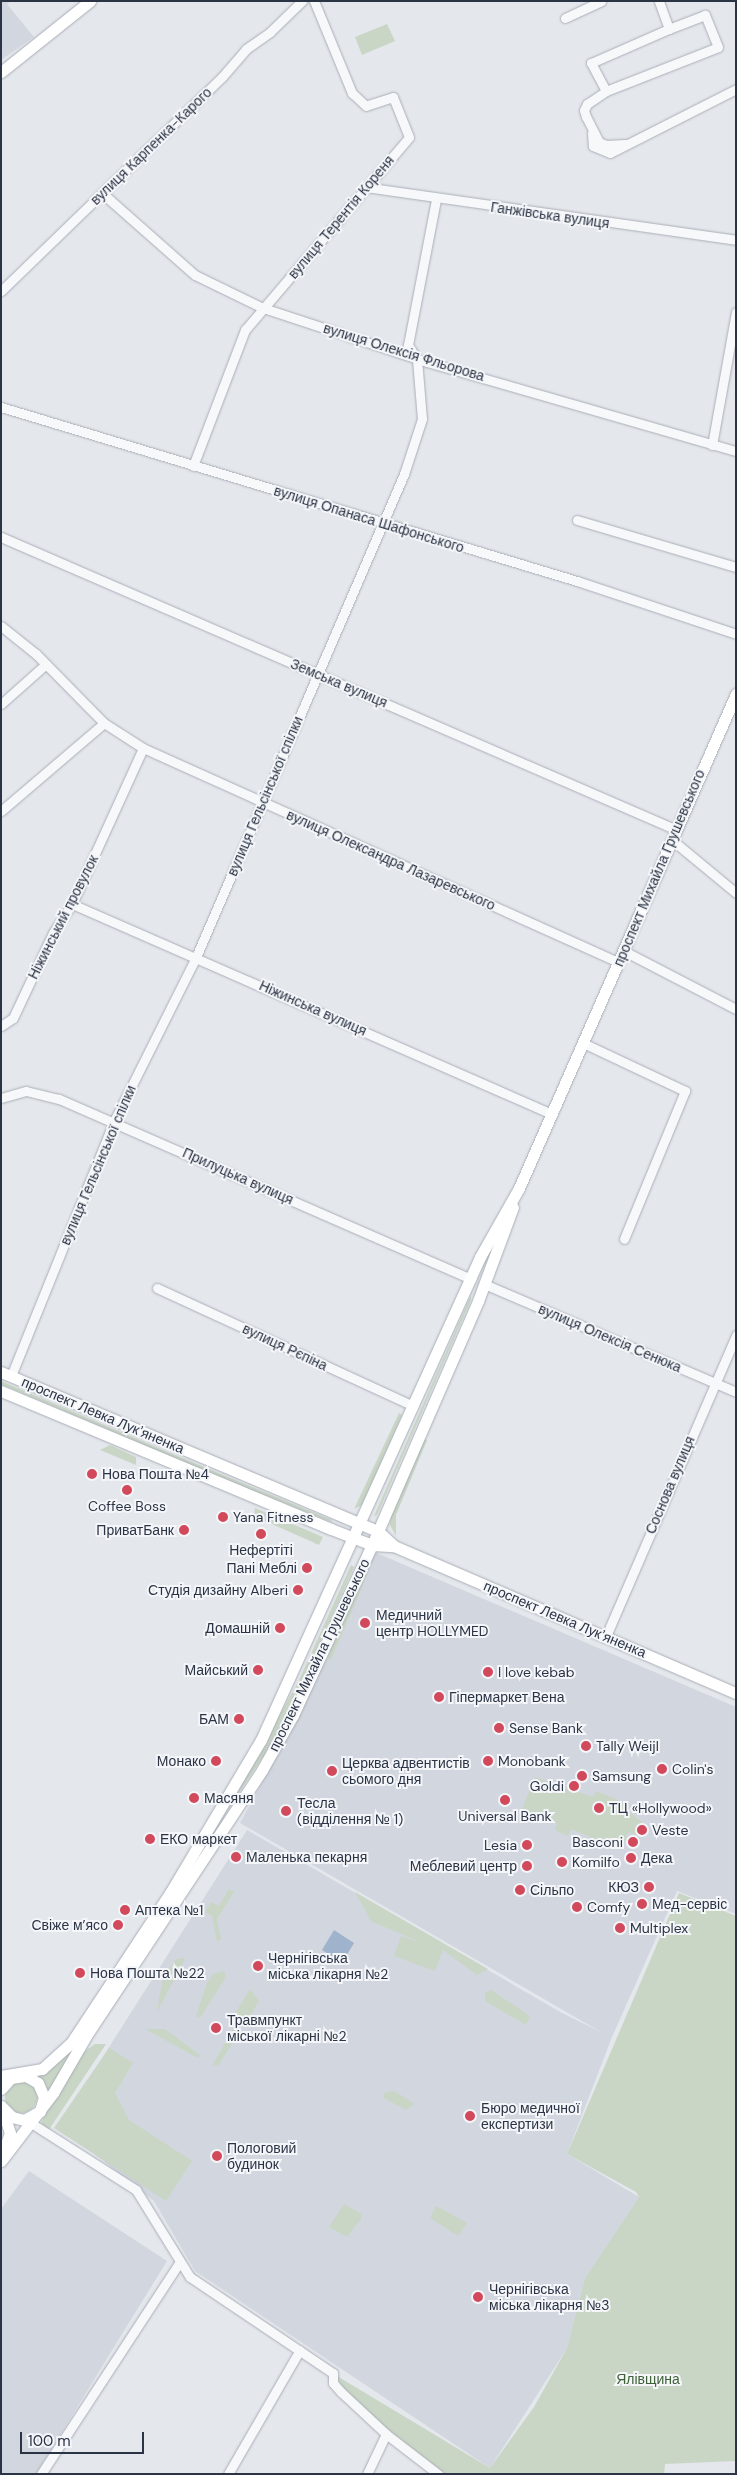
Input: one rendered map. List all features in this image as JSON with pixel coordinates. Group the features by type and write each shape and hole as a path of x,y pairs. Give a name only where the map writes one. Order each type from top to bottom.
{"main road":[{"path":"1,72 90,1"},
{"name":"проспект Михайла Грушевського","path":"18,2076 42,2069 62,2055 175,1886 261,1740 355,1538 471,1279 519,1188 736,694"},
{"name":"проспект Михайла Грушевського","path":"1,2161 40,2110 262,1770 293,1715 372,1545 484,1284 519,1188"},
{"path":"471,1279 484,1284"},
{"name":"проспект Левка Лукʼяненка","path":"6,1374 378,1531 394,1546 735,1692"},
{"name":"проспект Левка Лукʼяненка","path":"1,1391 372,1545 394,1546"},
{"path":"1,2076 18,2076 38,2083 44,2097 40,2110 30,2118 18,2120"},
{"path":"1,2089 6,2082 18,2076"},
{"path":"2,2107 18,2120 31,2123"},
{"path":"1,2157 10,2132 9,2122 2,2107"}],"street":[{"name":"вулиця Карпенка-Карого","path":"1,291 222,77 246,49 270,32 302,1"},
{"name":"вулиця Терентія Кореня","path":"193,466 245,330 409,137 393,97 366,106 352,93 314,1"},
{"path":"565,18 601,1"},
{"path":"658,1 669,29"},
{"path":"606,91 591,63 705,15 718,47 606,91 587,104 584,110 592,133 606,145 625,144 736,89"},
{"name":"Ганжівська вулиця","path":"365,187 436,199 736,240"},
{"name":"вулиця Олексія Фльорова","path":"102,193 195,275 263,308 417,359 736,451"},
{"name":"вулиця Гельсінської спілки","path":"6,1374 114,1121 196,957 261,802 383,523 422,419 417,359 408,344 436,199"},
{"path":"712,445 736,312"},
{"name":"вулиця Опанаса Шафонського","path":"1,407 577,581 736,634"},
{"path":"577,520 736,567"},
{"name":"Земська вулиця","path":"1,537 318,674 674,835 736,893"},
{"name":"вулиця Олександра Лазаревського","path":"1,626 46,664 104,723 143,748 618,962"},
{"path":"1,704 46,664"},
{"path":"1,811 104,723"},
{"name":"Ніжинський провулок","path":"1,1026 13,1018 54,933 72,904 143,748"},
{"name":"Ніжинська вулиця","path":"72,904 552,1114"},
{"path":"624,951 736,1009"},
{"path":"584,1043 686,1091 624,1239"},
{"name":"Прилуцька вулиця","path":"1,1098 26,1091 59,1099 114,1121 471,1279"},
{"name":"вулиця Олексія Сенюка","path":"484,1284 736,1392"},
{"name":"вулиця Рєпіна","path":"157,1288 413,1406"},
{"name":"Соснова вулиця","path":"606,1636 736,1335"},
{"path":"31,2123 136,2190 179,2263 196,2281 333,2373 333,2383 386,2434 438,2474"},
{"path":"41,2474 179,2263"},
{"path":"228,2474 300,2350"},
{"path":"367,2474 386,2434"}],"shaded area":[{"path":"1,1 11,1 7,4 34,37 1,60"},
{"path":"372,1551 736,1707 736,1914 677,1891 612,2037 567,2154 639,2197 585,2278 567,2348 490,2468 195,2271 154,2201 59,2126 247,1830 562,2013 601,2032 240,1823 300,1714"},
{"path":"29,2171 167,2261 36,2474 1,2474 1,2209"}],"green space":[{"path":"387,24 395,41 362,55 355,37"},
{"path":"471,1295 471,1300 377,1515 374,1516"},
{"path":"1,1381 332,1520 331,1522 198,1468 1,1384"},
{"path":"399,1413 402,1415 362,1505 354,1509"},
{"path":"424,1439 427,1440 396,1515 396,1536 390,1525 391,1516"},
{"path":"110,1445 136,1457 136,1465 100,1450"},
{"path":"255,1508 323,1537 319,1545 254,1516"},
{"path":"351,1565 354,1567 300,1686 265,1754 229,1807 299,1680"},
{"path":"365,1572 368,1573 331,1660 327,1658"},
{"path":"535,1777 593,1797 596,1791 630,1805 628,1811 642,1822 636,1835 628,1832 621,1850 571,1829 568,1836 555,1830 557,1824 530,1813 522,1820 520,1814"},
{"path":"229,1889 234,1892 217,1919 221,1940 217,1941 212,1916 205,1912 211,1902 219,1906"},
{"path":"355,1892 488,1969 477,1975 443,1950 435,1971 394,1956 401,1936 422,1943 371,1921"},
{"name":"Ялівщина","path":"679,1893 736,1916 736,2461 665,2464 664,2474 445,2474 368,2414 342,2388 337,2376 490,2468 534,2407 567,2348 585,2278 639,2197 636,2192 567,2154"},
{"path":"185,1959 157,2012 162,1982 175,1960"},
{"path":"224,1971 226,1977 200,2018 196,2016 207,1983 213,1974"},
{"path":"250,1989 259,2001 247,2021 233,2017"},
{"path":"491,1990 530,2016 526,2025 485,2001 485,1993"},
{"path":"234,2027 241,2031 218,2065 212,2066"},
{"path":"145,2029 165,2029 200,2055 198,2058"},
{"path":"95,2044 106,2044 48,2131 41,2124 44,2116 84,2052"},
{"path":"75,2047 47,2094 35,2075 52,2068"},
{"path":"109,2048 133,2063 115,2093 129,2120 192,2161 166,2201 54,2128"},
{"path":"21,2081 27,2082 32,2086 36,2091 36,2103 32,2108 27,2112 21,2113 15,2112 10,2108 6,2103 5,2097 6,2091 10,2086 15,2082"},
{"path":"394,2091 412,2102 413,2105 406,2110 384,2098 384,2093"},
{"path":"344,2204 361,2214 361,2219 347,2237 329,2227"},
{"path":"436,2206 467,2223 458,2236 430,2218"}],"water":[{"path":"334,1930 354,1943 342,1963 322,1950"}],"place":[{"name":"Нова Пошта №4","path":"92,1474"},
{"name":"Coffee Boss","path":"127,1490"},
{"name":"Yana Fitness","path":"223,1517"},
{"name":"ПриватБанк","path":"184,1530"},
{"name":"Нефертіті","path":"261,1534"},
{"name":"Пані Меблі","path":"307,1568"},
{"name":"Студія дизайну Alberi","path":"298,1590"},
{"name":"Медичний центр HOLLYMED","path":"365,1623"},
{"name":"Домашній","path":"280,1628"},
{"name":"Майський","path":"258,1670"},
{"name":"I love kebab","path":"488,1672"},
{"name":"Гіпермаркет Вена","path":"439,1697"},
{"name":"БАМ","path":"239,1719"},
{"name":"Sense Bank","path":"499,1728"},
{"name":"Tally Weijl","path":"586,1746"},
{"name":"Монако","path":"216,1761"},
{"name":"Monobank","path":"488,1761"},
{"name":"Colin's","path":"662,1769"},
{"name":"Церква адвентистів сьомого дня","path":"332,1771"},
{"name":"Samsung","path":"582,1776"},
{"name":"Goldi","path":"574,1786"},
{"name":"Масяня","path":"194,1798"},
{"name":"Universal Bank","path":"505,1800"},
{"name":"ТЦ «Hollywood»","path":"599,1808"},
{"name":"Тесла (відділення № 1)","path":"286,1811"},
{"name":"Veste","path":"642,1830"},
{"name":"ЕКО маркет","path":"150,1839"},
{"name":"Basconi","path":"633,1842"},
{"name":"Lesia","path":"527,1845"},
{"name":"Маленька пекарня","path":"236,1857"},
{"name":"Дека","path":"631,1858"},
{"name":"Komilfo","path":"562,1862"},
{"name":"Меблевий центр","path":"527,1866"},
{"name":"КЮЗ","path":"649,1887"},
{"name":"Сільпо","path":"520,1890"},
{"name":"Мед-сервіс","path":"642,1904"},
{"name":"Comfy","path":"577,1907"},
{"name":"Аптека №1","path":"125,1910"},
{"name":"Свіже м’ясо","path":"118,1925"},
{"name":"Multiplex","path":"620,1928"},
{"name":"Чернігівська міська лікарня №2","path":"258,1966"},
{"name":"Нова Пошта №22","path":"80,1973"},
{"name":"Травмпункт міської лікарні №2","path":"216,2028"},
{"name":"Бюро медичної експертизи","path":"470,2116"},
{"name":"Пологовий будинок","path":"217,2156"},
{"name":"Чернігівська міська лікарня №3","path":"478,2297"}]}
